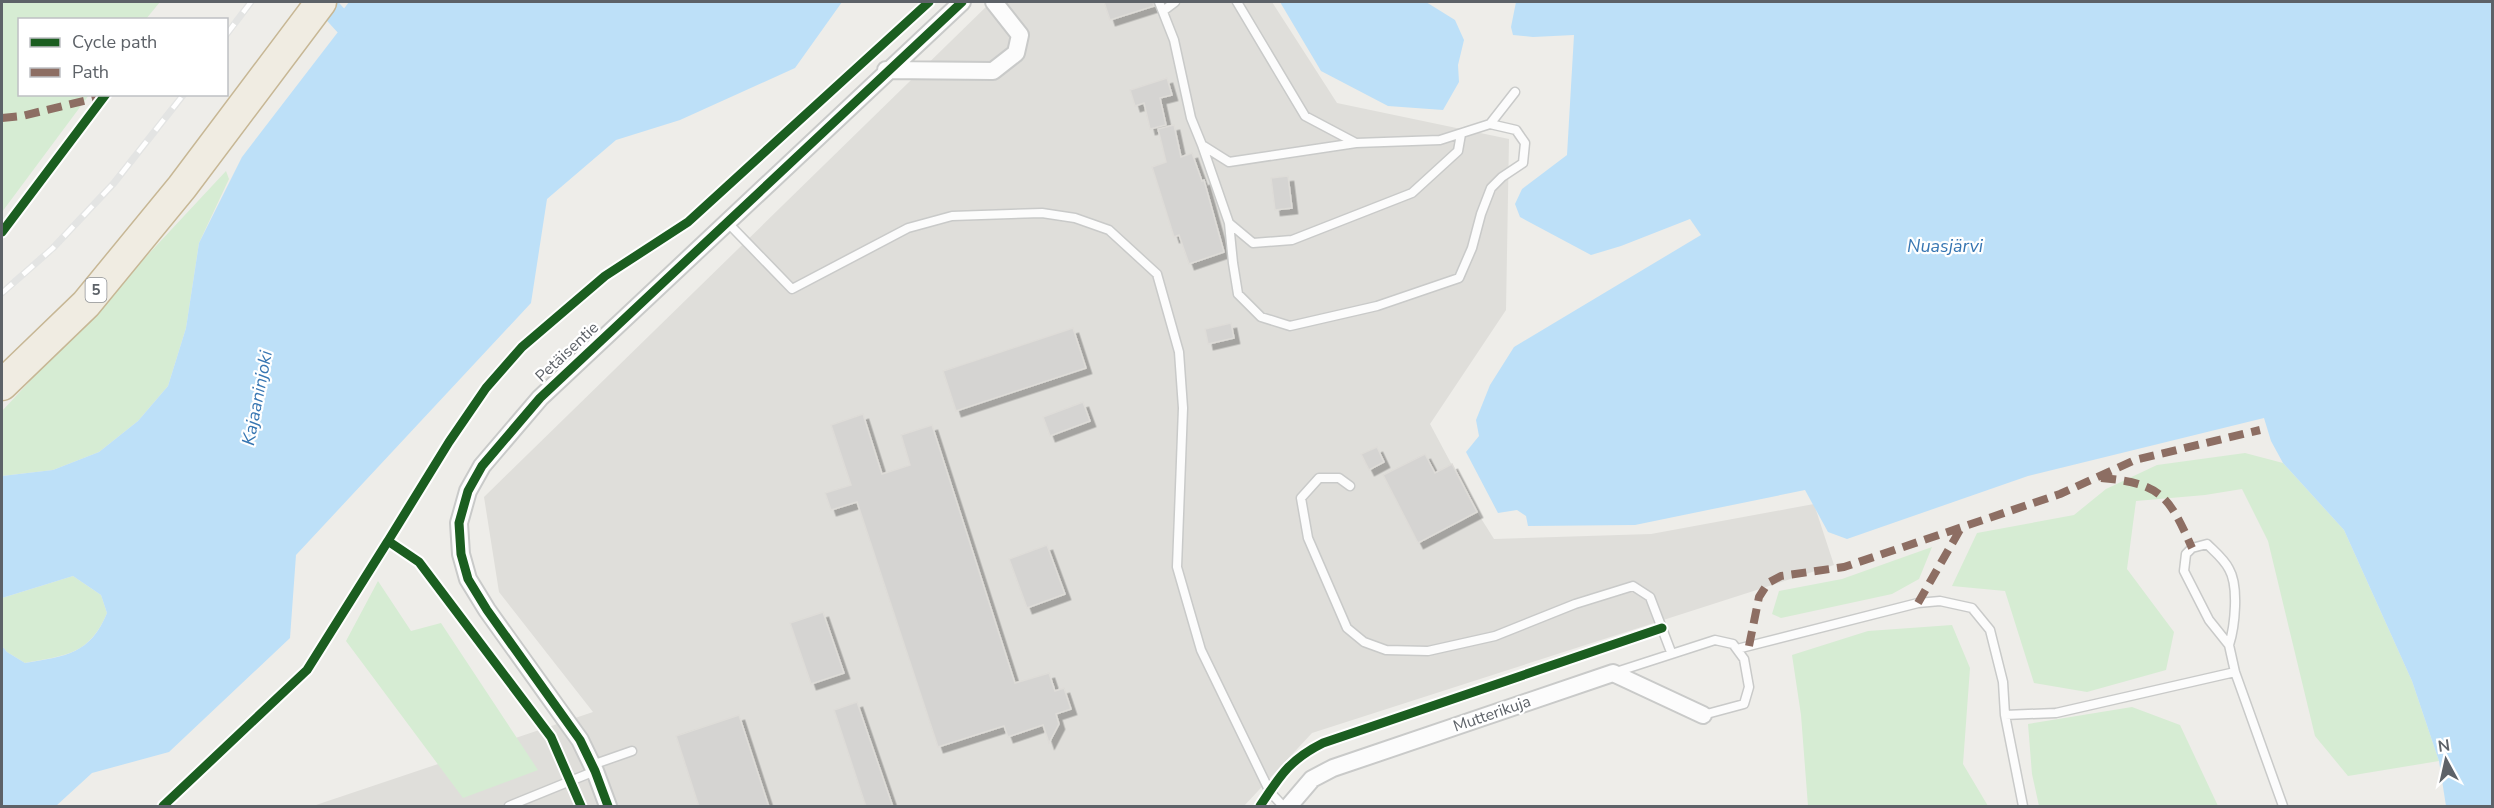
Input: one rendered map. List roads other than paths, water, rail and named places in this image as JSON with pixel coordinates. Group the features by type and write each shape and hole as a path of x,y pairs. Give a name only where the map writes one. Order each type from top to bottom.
{"highway":[{"name":"5","path":"2,385 86,304 182,187 318,7"},
{"name":"5","path":"2,357 182,187"}],"street":[{"name":"Petäisentie","path":"608,807 594,768 580,740 487,610 468,579 460,554 459,523 468,491 482,466 540,398 886,70 962,2"},
{"path":"886,70 993,71 1016,53 1020,35 994,2"},
{"path":"1614,673 1703,715"},
{"name":"Mutterikuja","path":"1289,807 1312,779 1333,768 1614,673"}],"lane":[{"path":"1159,2 1174,40 1191,118 1229,223 1238,294 1261,317 1290,326 1377,306 1459,278 1472,248 1491,188 1502,177 1523,163 1525,143 1516,130 1490,124 1440,140 1356,143 1229,162 1202,145"},
{"path":"1163,11 1175,2"},
{"path":"1238,2 1305,116 1356,143"},
{"path":"1490,124 1515,92"},
{"path":"1229,223 1253,243 1292,240 1350,219 1412,193 1458,151 1461,134"},
{"path":"727,221 792,289 908,228 952,216 1042,213 1075,218 1109,230 1157,274 1179,351 1182,397 1177,567 1201,650 1270,792 1283,807"},
{"path":"1350,486 1339,478 1319,478 1301,498 1308,538 1328,587 1347,628 1364,642 1386,650 1428,651 1494,636 1575,604 1633,586 1650,597 1671,652"},
{"path":"2229,645 2235,625 2231,572 2221,557 2207,544 2192,548 2186,554 2184,571 2209,620 2229,645 2235,672 2283,807"},
{"path":"1737,649 1918,603 1940,601 1972,608 1990,630 2002,682 2005,716 2023,807"},
{"path":"1614,673 1671,652 1715,640 1733,644 1744,659 1749,687 1744,704 1703,715"},
{"path":"2005,716 2056,713 2235,672"},
{"path":"508,807 632,751"}],"water":[{"name":"Kajaaninjoki","path":"361,2 842,2 795,68 680,120 616,140 547,199 531,303 296,555 290,638 169,752 92,773 56,806 2,806 2,646 7,652 25,663 65,655 85,645 93,637 107,613 101,595 73,576 2,598 2,476 53,470 99,452 138,421 168,386 186,328 199,243 242,157"},
{"path":"1280,2 1426,2 1455,20 1464,40 1458,65 1459,82 1443,110 1388,106 1321,71"},
{"name":"Nuasjärvi","path":"1516,2 2492,2 2492,806 2446,806 2439,761 2412,681 2344,530 2283,463 2271,441 2264,418 2028,476 1847,539 1828,532 1805,490 1635,525 1528,526 1526,516 1517,510 1498,513 1466,452 1479,436 1476,420 1490,385 1514,347 1701,235 1690,219 1591,255 1520,217 1515,204 1522,189 1567,155 1574,35 1533,37 1513,35 1511,27"}],"waterway":[{"path":"324,2 345,25 362,2"}],"railway":[{"path":"228,32 251,2"},
{"path":"2,293 53,248 114,183 182,96"}]}
